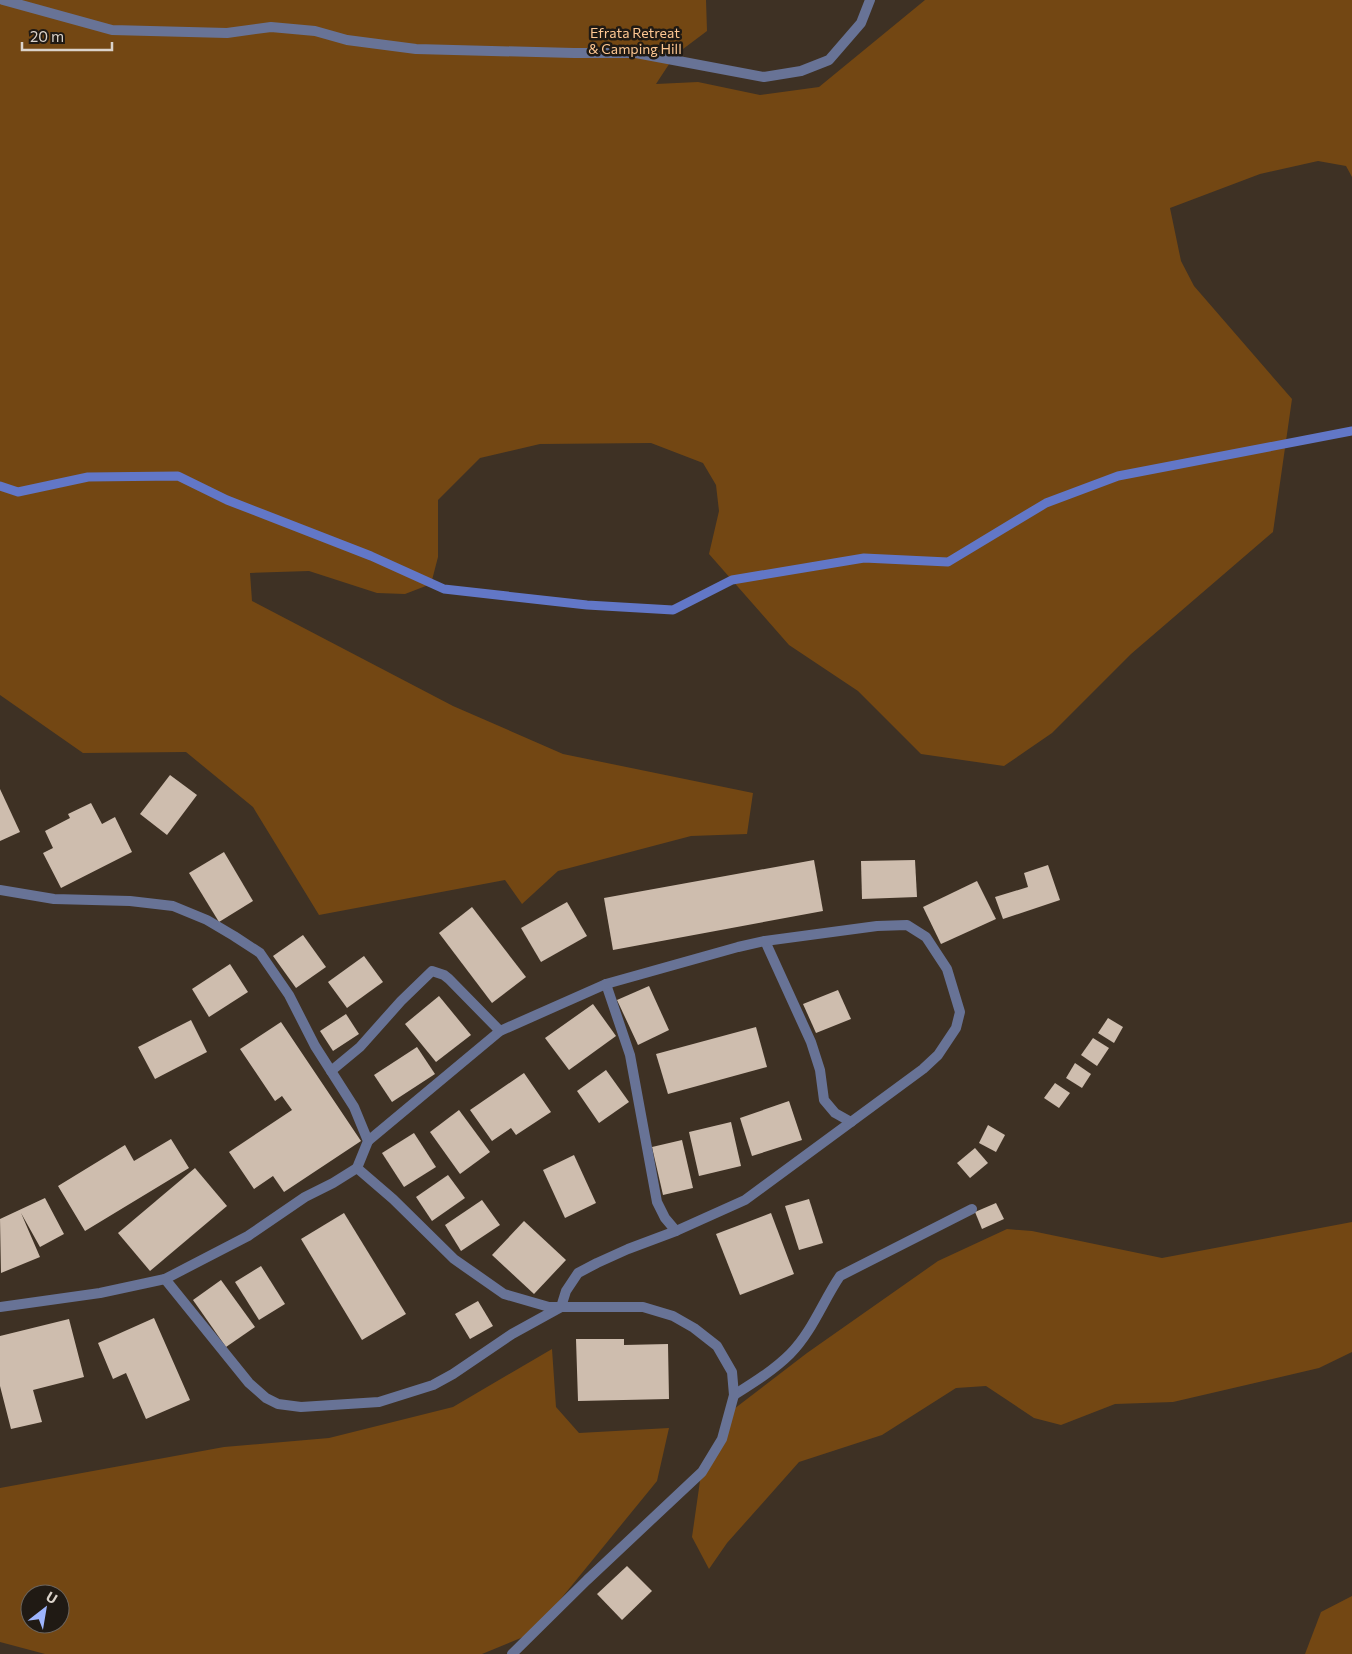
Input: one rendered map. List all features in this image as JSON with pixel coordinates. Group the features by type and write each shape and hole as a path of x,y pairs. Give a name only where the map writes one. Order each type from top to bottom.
{"street":[{"path":"3,0 112,30 228,33 272,27 315,31 347,40 416,49 636,53 764,77 801,70 830,60 861,23 870,0"},
{"path":"0,890 54,900 130,901 173,906 206,920 260,953 289,994 315,1046 354,1107 368,1141"},
{"path":"1,1305 100,1293 165,1279 248,1236 305,1197 357,1168 368,1141 500,1031 606,984 765,941 877,926 907,925 926,937 947,969 960,1012 956,1028 938,1055 923,1069 745,1200 676,1231 628,1249 578,1273 566,1291 561,1307 512,1334 453,1374 433,1385 379,1402 301,1407 278,1404 266,1398 249,1383 165,1279"},
{"path":"765,941 811,1042 820,1070 824,1100 835,1113 851,1122"},
{"path":"332,1071 360,1047 401,1000 432,971 449,979 500,1031"},
{"path":"606,984 630,1055 657,1202 665,1218 676,1231"},
{"path":"357,1168 393,1199 454,1259 504,1294 549,1307 642,1307 673,1316 694,1328 717,1346 732,1372 734,1395 722,1439 702,1472 587,1580 512,1654"},
{"path":"734,1395 759,1379 791,1354 815,1321 840,1276 972,1209"}],"green space":[{"name":"Efrata Retreat & Camping Hill","path":"0,0 706,0 707,31 675,55 656,84 698,82 760,95 819,87 925,0 1352,0 1352,177 1346,166 1318,161 1260,174 1170,208 1181,261 1194,286 1292,399 1273,532 1131,654 1052,733 1004,766 921,754 858,691 789,645 709,554 719,511 716,485 703,463 651,443 540,444 480,458 438,500 438,557 431,584 405,594 377,593 309,571 250,573 252,601 453,706 563,754 753,793 747,834 691,836 558,871 522,904 505,880 319,915 253,807 186,752 83,753 0,695"},
{"path":"1352,1222 1352,1352 1319,1368 1173,1402 1115,1404 1061,1425 1034,1418 986,1386 956,1388 882,1435 799,1462 727,1543 709,1569 692,1537 701,1474 730,1412 807,1353 938,1261 1007,1229 1032,1231 1162,1258"},
{"path":"552,1349 556,1407 579,1433 669,1428 657,1481 533,1633 482,1654 45,1654 0,1642 0,1488 224,1447 329,1438 453,1407"},
{"path":"1352,1596 1352,1654 1305,1654 1321,1612"}],"building":[{"path":"170,775 197,795 167,835 140,814"},
{"path":"0,789 20,832 0,841"},
{"path":"91,803 102,824 115,817 132,852 61,888 43,853 53,848 45,831 70,818 68,814"},
{"path":"224,852 253,901 219,922 189,873"},
{"path":"814,860 823,911 613,950 604,898"},
{"path":"915,860 917,897 862,899 861,861"},
{"path":"1048,865 1060,900 1003,919 995,897 1028,887 1024,873"},
{"path":"977,881 996,919 941,944 923,907"},
{"path":"567,902 587,936 541,962 521,928"},
{"path":"472,907 526,977 492,1003 439,933"},
{"path":"303,935 326,967 296,988 273,956"},
{"path":"364,956 383,982 347,1008 328,982"},
{"path":"230,964 248,992 209,1017 192,989"},
{"path":"649,986 669,1030 638,1045 617,1000"},
{"path":"838,990 851,1019 816,1033 803,1004"},
{"path":"439,996 471,1035 436,1062 405,1024"},
{"path":"593,1004 616,1036 569,1070 545,1038"},
{"path":"346,1014 359,1034 333,1051 320,1031"},
{"path":"1108,1018 1123,1027 1114,1043 1098,1033"},
{"path":"191,1020 207,1052 155,1079 138,1047"},
{"path":"281,1022 361,1141 284,1192 273,1176 254,1189 229,1152 292,1110 282,1096 275,1101 240,1049"},
{"path":"756,1027 767,1067 668,1094 656,1054"},
{"path":"1093,1038 1109,1048 1097,1066 1081,1055"},
{"path":"417,1047 435,1074 392,1102 374,1075"},
{"path":"1075,1063 1091,1074 1082,1088 1066,1078"},
{"path":"606,1070 629,1102 599,1123 577,1091"},
{"path":"524,1073 551,1112 516,1135 511,1128 492,1141 470,1110"},
{"path":"1055,1083 1070,1093 1059,1108 1044,1098"},
{"path":"789,1101 802,1140 752,1156 740,1118"},
{"path":"459,1110 490,1152 460,1174 430,1132"},
{"path":"731,1122 741,1166 699,1176 689,1132"},
{"path":"988,1125 1005,1135 996,1152 979,1143"},
{"path":"414,1133 436,1167 404,1187 382,1153"},
{"path":"171,1139 189,1168 85,1231 58,1186 125,1145 134,1161"},
{"path":"682,1140 693,1188 663,1195 652,1147"},
{"path":"975,1148 988,1163 970,1178 957,1163"},
{"path":"574,1155 596,1203 565,1218 543,1170"},
{"path":"195,1168 227,1206 150,1271 118,1233"},
{"path":"448,1175 465,1198 432,1221 416,1197"},
{"path":"45,1198 64,1234 40,1247 21,1213 40,1257 1,1273 0,1219"},
{"path":"809,1199 823,1243 799,1250 785,1206"},
{"path":"482,1200 500,1225 461,1251 445,1225"},
{"path":"996,1203 1004,1219 982,1229 975,1212"},
{"path":"344,1213 406,1314 362,1340 301,1239"},
{"path":"771,1213 794,1274 740,1295 716,1234"},
{"path":"524,1221 566,1260 534,1294 492,1255"},
{"path":"261,1266 285,1304 259,1320 235,1282"},
{"path":"221,1280 255,1327 226,1347 193,1300"},
{"path":"478,1301 493,1326 470,1339 455,1314"},
{"path":"154,1318 190,1400 146,1419 126,1373 113,1379 98,1343"},
{"path":"69,1319 84,1377 33,1390 42,1422 11,1429 0,1386 0,1336"},
{"path":"576,1339 624,1339 624,1345 668,1344 669,1399 578,1401"},
{"path":"627,1566 652,1591 622,1620 597,1594"}],"waterway":[{"path":"0,486 18,492 88,477 178,476 227,500 371,556 444,589 587,605 673,610 732,580 864,558 948,562 1046,503 1118,476 1352,431"}]}
